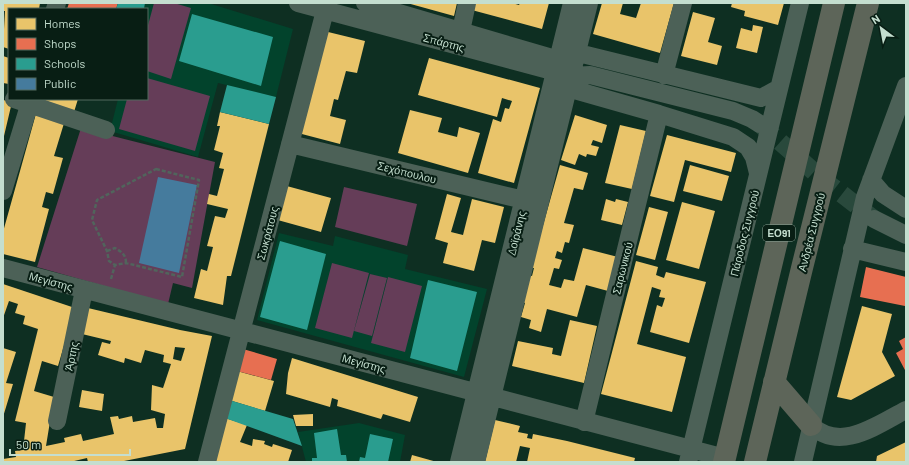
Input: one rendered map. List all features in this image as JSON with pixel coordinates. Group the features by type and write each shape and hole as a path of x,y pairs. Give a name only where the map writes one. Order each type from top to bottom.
{"highway":[{"name":"ΕΟ91","path":"724,460 834,3"},
{"name":"Ανδρέα Συγγρού","path":"755,462 868,3"},
{"path":"774,382 811,424"}],"street":[{"name":"Σπάρτης","path":"298,3 326,7 733,111 748,116 760,124"},
{"name":"Σπάρτης","path":"364,3 461,31 565,68 659,114 742,141 754,156 758,174"},
{"path":"461,31 467,3"},
{"name":"Δοϊράνης","path":"459,462 484,396 565,68 572,3"},
{"name":"Δοϊράνης","path":"476,462 484,396 524,200 565,68 589,3"},
{"path":"664,74 684,3"},
{"name":"Πάροδος Συγγρού","path":"690,456 800,3"},
{"name":"Σωκράτους","path":"207,462 326,7"},
{"name":"Σπάρτης","path":"565,68 664,74 761,98 779,88"},
{"path":"803,462 852,249 871,180 906,86"},
{"path":"3,191 25,101 106,130"},
{"name":"Σαρωνικού","path":"584,422 659,114"},
{"name":"Σεχόπουλου","path":"290,144 524,200"},
{"path":"871,180 883,194 906,210"},
{"path":"874,219 906,235"},
{"path":"852,249 906,262"},
{"name":"Μεγίστης","path":"3,268 242,330 584,422 690,456 724,460"},
{"name":"Άρτης","path":"57,421 84,290"},
{"path":"811,424 822,433 830,436 844,437 860,434 906,410"}],"path":[{"path":"156,168 199,180 182,277 126,263 115,265 109,261 107,251 92,220 97,200 156,168"},
{"path":"107,251 115,248 122,251 126,258 126,263"}],"shaded area":[{"path":"145,3 208,3 293,29 276,97 218,83 198,157 110,131 118,100 148,100 148,8 144,8"},
{"path":"154,3 174,3 191,8 171,79 148,71 148,25"},
{"path":"148,78 210,96 195,151 119,129 127,100 148,100"},
{"path":"81,128 215,162 192,288 173,283 168,304 37,267"},
{"path":"344,187 417,204 407,246 335,227"},
{"path":"279,233 333,246 335,236 408,255 405,269 487,289 464,377 257,320"},
{"path":"332,263 369,273 352,338 315,328"},
{"path":"370,274 387,278 372,336 354,331"},
{"path":"388,277 422,286 405,352 371,343"},
{"path":"359,423 405,435 400,462 306,462 298,432"}],"building: Homes":[{"path":"3,3 40,3 39,8 8,8 8,49 3,47 5,11 3,11"},
{"path":"407,3 457,3 454,16"},
{"path":"470,3 512,3 519,5 520,3 549,3 542,29 468,9"},
{"path":"602,3 623,3 620,14 636,18 641,3 674,3 660,53 593,34"},
{"path":"732,3 784,3 778,25 744,16 745,11 731,7"},
{"path":"693,12 715,18 708,42 722,46 717,65 681,56"},
{"path":"753,25 763,27 757,53 736,48 741,28 752,31"},
{"path":"324,31 365,41 357,73 346,71 338,100 334,99 330,116 346,120 340,144 298,133"},
{"path":"3,56 8,58 8,84 3,83"},
{"path":"429,58 540,88 514,183 478,173 493,119 501,122 505,108 509,109 512,101 502,98 497,117 418,95"},
{"path":"3,100 12,102 4,136 3,136"},
{"path":"44,100 78,100 74,112"},
{"path":"37,110 65,120 54,156 63,158 53,194 46,192 42,207 49,209 35,262 3,254 3,232"},
{"path":"410,110 442,118 438,132 457,137 459,127 480,133 468,173 398,153"},
{"path":"220,112 269,124 231,276 227,276 223,305 194,298 201,269 207,271 213,247 207,246 215,216 225,218 228,209 207,204 209,194 217,196 224,169 219,168 223,153 214,150 220,126 217,126"},
{"path":"575,115 607,125 602,143 593,140 591,145 599,147 596,156 587,154 586,157 579,154 575,165 561,160"},
{"path":"620,125 646,131 632,189 605,183"},
{"path":"667,135 736,153 731,172 685,160 674,202 650,196"},
{"path":"560,165 588,173 583,190 574,188 564,223 574,225 569,243 565,242 562,253 557,251 555,258 562,260 559,269 554,268 549,285 561,288 564,279 574,281 583,248 618,257 608,291 586,285 577,317 547,309 541,332 529,328 531,320 521,317 525,303 520,301 528,275 532,276 534,268 531,268"},
{"path":"690,165 729,176 722,201 683,191"},
{"path":"283,185 331,198 321,232 274,219"},
{"path":"447,194 461,198 451,232 463,235 472,199 504,207 495,243 482,240 474,271 443,263 448,243 435,239"},
{"path":"606,199 615,202 616,199 628,202 622,225 601,220"},
{"path":"682,202 715,211 699,269 666,260"},
{"path":"649,207 668,212 655,260 636,255"},
{"path":"636,261 658,267 656,275 664,278 666,272 706,282 689,343 650,332 657,305 662,307 665,298 659,297 661,290 652,287 637,344 686,357 672,412 601,394"},
{"path":"3,284 75,308 58,366 42,361 34,391 54,397 46,446 65,442 64,438 81,434 83,441 114,434 110,417 118,416 119,419 132,416 133,422 155,418 157,428 163,428 165,414 151,410 152,385 163,388 171,364 163,362 164,355 145,350 141,363 125,358 124,363 98,355 102,342 110,344 111,341 82,334 88,308 212,336 185,449 119,462 88,462 87,458 70,462 3,462 3,459 16,457 15,451 23,450 26,423 15,421 38,329 23,324 25,316 15,313 18,304 9,301 3,318","holes":["175,347 185,348 181,361 173,359"]},
{"path":"862,306 892,314 882,352 895,376 851,400 837,397"},
{"path":"570,320 597,326 584,383 512,366 518,341 553,348 552,354 561,356"},
{"path":"3,348 16,352 6,383 13,384 3,417"},
{"path":"292,358 418,397 410,422 383,414 381,419 337,406 338,400 332,398 330,407 286,394 288,373"},
{"path":"237,371 274,381 265,411 229,400"},
{"path":"82,390 104,394 102,411 79,407"},
{"path":"313,414 313,426 296,426 293,415"},
{"path":"225,418 247,425 240,442 252,446 253,439 265,441 264,444 272,447 273,444 292,450 288,462 212,462"},
{"path":"495,420 520,426 518,432 528,434 527,438 532,439 533,434 567,441 635,458 634,462 527,462 530,448 520,446 516,462 485,462"},
{"path":"906,442 906,462 876,462 877,456"},
{"path":"412,455 437,462 410,462"}],"building: Shops":[{"path":"69,3 118,3 116,8 67,8"},
{"path":"866,267 906,277 905,306 860,297"},
{"path":"906,337 906,372 896,353 903,349 899,341"},
{"path":"243,349 277,359 271,380 237,371"}],"building: Schools":[{"path":"118,3 145,3 144,8 116,8"},
{"path":"192,14 273,37 261,86 179,61"},
{"path":"227,85 276,97 269,124 220,112"},
{"path":"280,241 326,254 307,330 260,317"},
{"path":"428,280 477,292 457,371 410,358"},
{"path":"229,400 293,419 302,446 225,418"},
{"path":"337,429 341,455 346,455 347,462 312,462 312,458 317,458 314,433"},
{"path":"370,434 393,439 388,462 359,462 360,457 365,458"}],"building: Public":[{"path":"158,177 197,185 179,273 139,263"}],"tunnel":[{"path":"760,124 821,178 874,219"}]}
